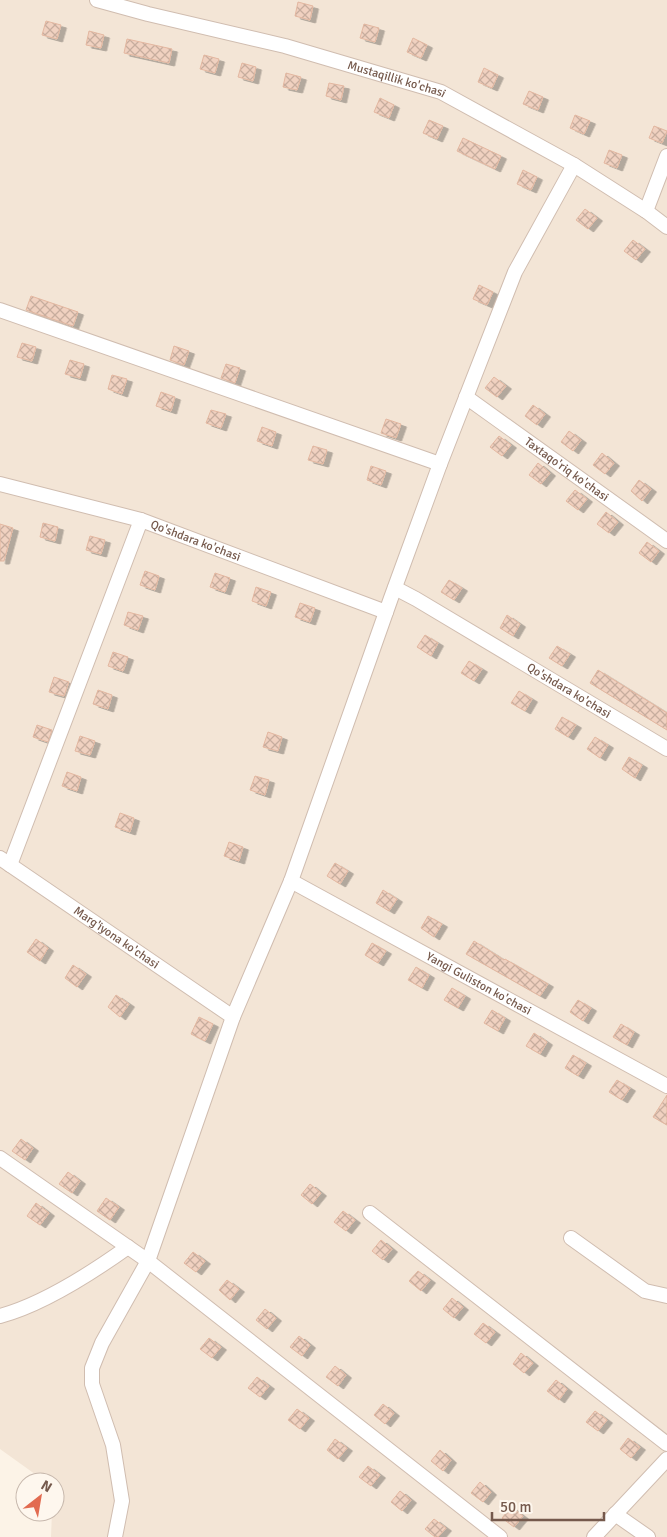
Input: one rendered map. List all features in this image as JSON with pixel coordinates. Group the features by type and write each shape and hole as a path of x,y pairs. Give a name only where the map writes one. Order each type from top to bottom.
{"street":[{"name":"Mustaqillik ko'chasi","path":"97,0 285,46 441,92 574,165 646,211 667,227"},
{"path":"148,14 152,0"},
{"path":"646,211 667,156"},
{"path":"115,1537 122,1501 113,1445 92,1384 92,1368 102,1343 148,1261 234,1018 290,881 440,464 515,272 574,165"},
{"path":"0,310 440,464"},
{"name":"Taxtaqo'riq ko'chasi","path":"466,397 667,541"},
{"name":"Qo'shdara ko'chasi","path":"0,484 141,520 386,612"},
{"path":"5,861 141,520"},
{"name":"Qo'shdara ko'chasi","path":"395,588 667,749"},
{"name":"Marg'iyona ko'chasi","path":"5,861 234,1018"},
{"name":"Yangi Guliston ko'chasi","path":"290,881 667,1086"},
{"path":"0,1158 148,1261 500,1537"},
{"path":"370,1213 667,1444"},
{"path":"571,1238 645,1291 667,1296"},
{"path":"0,1316 15,1312 54,1292 98,1268 128,1247"},
{"path":"594,1537 667,1459"},
{"path":"614,1514 648,1537"}],"shaded area":[{"path":"0,0 667,0 667,1537 51,1537 52,1522 65,1522 65,1472 32,1472 0,1449"}],"building":[{"path":"298,2 313,6 310,20 295,16"},
{"path":"46,21 61,25 57,39 42,35"},
{"path":"364,24 379,28 375,42 360,38"},
{"path":"89,31 104,35 101,48 86,45"},
{"path":"413,38 427,45 421,58 407,52"},
{"path":"127,39 172,49 169,63 124,53"},
{"path":"204,55 219,59 215,73 200,69"},
{"path":"242,63 256,67 253,81 238,77"},
{"path":"484,68 498,75 492,88 478,82"},
{"path":"286,73 301,77 297,90 283,87"},
{"path":"329,83 344,86 341,100 326,96"},
{"path":"529,91 543,97 538,110 523,104"},
{"path":"380,98 394,105 389,118 374,112"},
{"path":"575,115 590,121 584,134 570,128"},
{"path":"429,120 443,126 437,139 423,133"},
{"path":"654,126 667,131 662,143 649,138"},
{"path":"463,138 501,156 495,169 457,151"},
{"path":"609,150 622,155 617,168 604,163"},
{"path":"523,170 537,177 531,190 517,184"},
{"path":"585,209 597,218 588,229 576,220"},
{"path":"633,240 645,249 636,260 624,251"},
{"path":"479,285 493,292 487,305 473,299"},
{"path":"31,296 78,312 73,326 26,310"},
{"path":"22,343 36,347 32,361 17,357"},
{"path":"174,346 189,351 184,365 170,360"},
{"path":"70,360 84,364 80,378 65,374"},
{"path":"226,364 240,368 235,383 221,378"},
{"path":"112,375 127,379 122,394 108,389"},
{"path":"494,377 506,386 497,397 485,388"},
{"path":"161,392 175,397 171,411 156,406"},
{"path":"533,405 545,414 537,425 525,416"},
{"path":"211,410 226,414 221,428 206,423"},
{"path":"386,419 401,424 396,438 381,433"},
{"path":"262,427 276,432 272,446 257,441"},
{"path":"569,431 581,440 573,451 561,442"},
{"path":"499,436 511,445 502,456 490,447"},
{"path":"313,446 327,450 323,464 308,460"},
{"path":"602,453 614,463 605,474 593,465"},
{"path":"538,463 550,473 541,484 529,475"},
{"path":"371,466 386,471 381,485 367,480"},
{"path":"639,480 651,489 642,501 631,491"},
{"path":"575,490 587,499 578,510 566,501"},
{"path":"606,512 618,522 609,533 597,524"},
{"path":"43,523 58,527 55,541 40,537"},
{"path":"0,524 13,528 4,561 0,561"},
{"path":"90,536 105,540 101,554 86,550"},
{"path":"647,542 659,551 651,562 639,553"},
{"path":"145,571 159,576 155,590 140,585"},
{"path":"215,573 230,578 225,592 210,587"},
{"path":"449,580 462,588 454,600 441,592"},
{"path":"256,587 271,592 266,606 252,601"},
{"path":"300,603 315,608 310,622 295,617"},
{"path":"128,612 143,616 138,630 124,625"},
{"path":"507,615 520,624 513,636 500,628"},
{"path":"425,635 438,643 431,656 417,647"},
{"path":"557,646 570,654 562,666 549,658"},
{"path":"113,652 128,657 123,671 108,666"},
{"path":"469,661 482,669 474,681 461,673"},
{"path":"598,670 667,713 667,730 590,683"},
{"path":"54,677 69,682 64,696 49,692"},
{"path":"98,690 112,695 108,709 93,704"},
{"path":"519,691 532,699 525,711 511,703"},
{"path":"562,717 576,725 568,737 555,729"},
{"path":"37,725 52,730 48,742 33,737"},
{"path":"268,732 282,737 278,751 263,747"},
{"path":"80,736 95,741 90,755 75,751"},
{"path":"595,737 608,745 600,758 587,749"},
{"path":"629,757 642,765 635,778 622,769"},
{"path":"67,772 81,777 77,791 62,786"},
{"path":"255,776 269,780 265,795 250,790"},
{"path":"120,813 134,818 130,832 115,827"},
{"path":"229,842 243,847 239,861 224,856"},
{"path":"335,863 348,871 340,884 327,876"},
{"path":"383,890 397,899 389,911 376,903"},
{"path":"428,916 442,924 434,937 421,928"},
{"path":"36,939 48,948 40,961 27,952"},
{"path":"474,941 548,984 540,996 466,954"},
{"path":"372,943 386,951 378,963 365,955"},
{"path":"73,965 86,974 77,987 65,978"},
{"path":"416,967 429,975 422,988 408,980"},
{"path":"452,988 465,996 458,1008 444,1000"},
{"path":"116,995 129,1004 120,1017 108,1007"},
{"path":"578,1000 591,1008 583,1021 570,1012"},
{"path":"492,1010 505,1018 498,1031 484,1023"},
{"path":"199,1017 213,1024 205,1041 191,1034"},
{"path":"621,1024 634,1032 627,1045 613,1037"},
{"path":"534,1033 547,1042 540,1054 526,1046"},
{"path":"573,1055 586,1063 578,1076 565,1068"},
{"path":"617,1080 630,1088 622,1100 609,1092"},
{"path":"667,1095 667,1125 653,1117"},
{"path":"21,1139 33,1148 25,1160 12,1151"},
{"path":"68,1172 80,1181 72,1193 59,1184"},
{"path":"310,1184 321,1193 312,1204 301,1195"},
{"path":"106,1198 119,1207 110,1220 97,1211"},
{"path":"36,1203 49,1213 40,1225 27,1216"},
{"path":"343,1211 355,1220 346,1231 334,1222"},
{"path":"381,1240 392,1249 383,1260 372,1251"},
{"path":"193,1252 205,1261 196,1272 184,1263"},
{"path":"418,1271 430,1280 421,1291 409,1281"},
{"path":"227,1280 239,1289 230,1300 219,1290"},
{"path":"452,1298 463,1307 454,1318 443,1309"},
{"path":"265,1309 276,1318 267,1329 256,1320"},
{"path":"483,1323 495,1332 486,1343 474,1334"},
{"path":"299,1336 310,1345 302,1356 290,1347"},
{"path":"209,1338 221,1347 212,1358 200,1349"},
{"path":"521,1353 533,1363 524,1373 513,1364"},
{"path":"335,1366 346,1375 338,1386 326,1377"},
{"path":"257,1377 269,1386 260,1397 248,1388"},
{"path":"556,1380 567,1389 559,1400 547,1391"},
{"path":"383,1404 394,1413 385,1424 374,1415"},
{"path":"297,1409 309,1418 300,1429 288,1420"},
{"path":"595,1411 607,1420 598,1431 586,1422"},
{"path":"628,1438 640,1447 631,1458 620,1449"},
{"path":"335,1439 347,1448 338,1459 327,1450"},
{"path":"440,1450 451,1460 443,1471 431,1461"},
{"path":"368,1466 380,1475 371,1486 359,1477"},
{"path":"480,1482 491,1492 483,1502 471,1493"},
{"path":"400,1491 411,1500 402,1511 391,1502"},
{"path":"511,1507 523,1516 514,1527 502,1518"},
{"path":"434,1519 446,1528 438,1537 435,1537 425,1529"}]}
